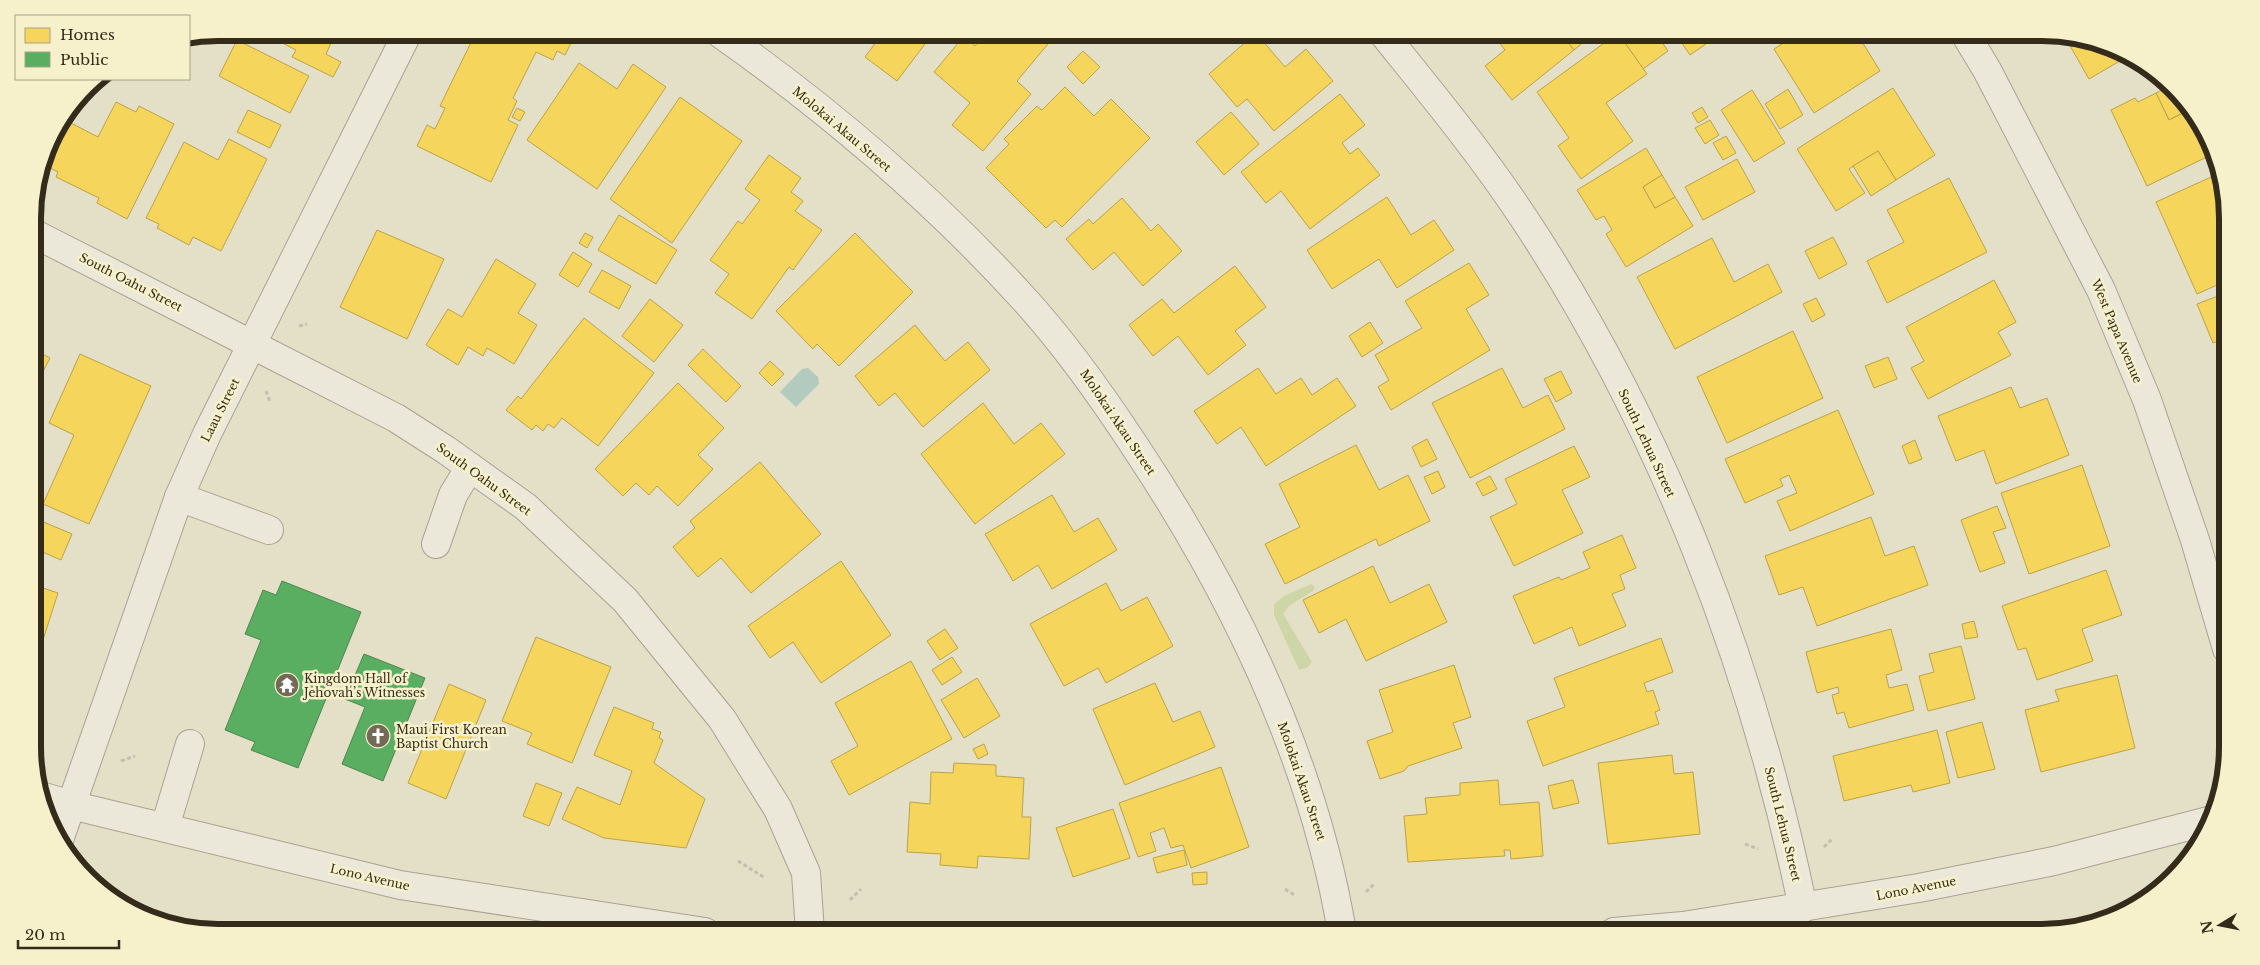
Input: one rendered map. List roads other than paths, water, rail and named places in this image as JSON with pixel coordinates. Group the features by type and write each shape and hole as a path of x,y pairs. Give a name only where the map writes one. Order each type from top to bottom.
{"street":[{"name":"Laau Street","path":"62,831 180,497 207,434 254,344 404,41"},
{"name":"Molokai Akau Street","path":"731,41 776,73 851,134 946,220 984,256 1026,301 1092,381 1155,476 1210,567 1253,655 1293,749 1322,834 1334,881 1341,924"},
{"name":"South Lehua Street","path":"1389,41 1469,140 1523,218 1588,323 1644,432 1710,584 1749,696 1788,835 1803,908"},
{"name":"West Papa Avenue","path":"1969,41 1987,70 2101,290 2147,400 2195,540 2219,622"},
{"name":"South Oahu Street","path":"42,237 396,418 526,507 625,600 722,720 778,809 806,873 809,924"},
{"path":"436,544 453,495 470,467"},
{"path":"180,497 269,530"},
{"path":"164,828 190,744"},
{"name":"Lono Avenue","path":"49,798 400,885 577,923 591,924"},
{"name":"Lono Avenue","path":"1696,924 1919,888 2054,861 2202,823"}],"place":[{"name":"Kingdom Hall of Jehovah’s Witnesses","path":"287,685"},
{"name":"Maui First Korean Baptist Church","path":"378,736"}]}
